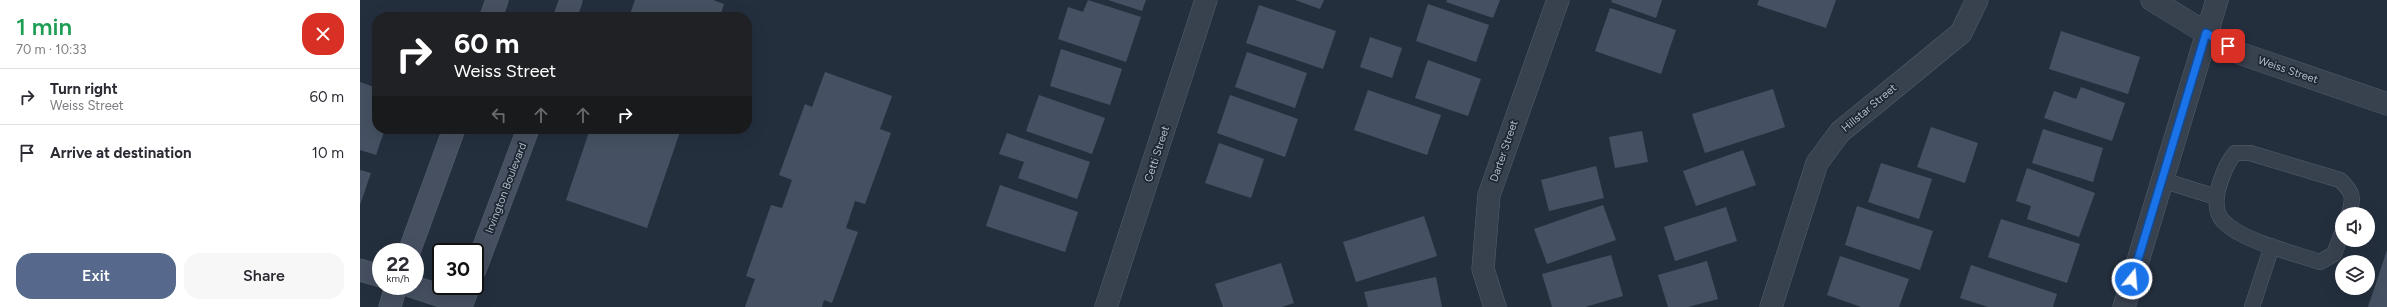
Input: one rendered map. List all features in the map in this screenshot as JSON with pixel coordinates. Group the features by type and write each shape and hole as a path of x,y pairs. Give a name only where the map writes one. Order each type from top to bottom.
{"main road":[{"path":"493,12 497,0"},
{"path":"567,12 571,0"},
{"path":"412,243 452,134"},
{"name":"Irvington Boulevard","path":"484,246 526,134"},
{"path":"360,270 372,273"},
{"path":"424,289 464,299"},
{"path":"390,307 393,295"}],"street":[{"name":"Cetti Street","path":"1113,305 1206,0"},
{"name":"Darter Street","path":"1495,307 1483,269 1489,195 1558,0"},
{"name":"Hillstar Street","path":"1771,307 1817,163 1840,132 1961,33 1977,0"},
{"name":"Weiss Street","path":"2152,0 2239,53 2387,104"},
{"path":"2124,307 2217,0"}],"lane":[{"path":"2337,247 2334,254 2320,262 2245,236 2223,221 2216,197 2226,164 2235,153 2250,153 2340,180 2349,188 2353,201 2351,207"},
{"path":"2162,180 2216,197"},
{"path":"2252,307 2272,246"}],"building":[{"path":"635,0 713,0 724,4 722,12 631,12"},
{"path":"1088,0 1141,17 1126,62 1058,39 1068,7 1083,12"},
{"path":"1108,0 1146,0 1142,11"},
{"path":"1295,0 1324,0 1320,9"},
{"path":"1447,0 1500,0 1493,18 1446,2"},
{"path":"1612,0 1662,0 1656,18 1611,2"},
{"path":"1759,0 1836,0 1826,28 1757,5"},
{"path":"1428,4 1489,25 1476,62 1416,41"},
{"path":"1259,5 1336,31 1323,69 1246,43"},
{"path":"1610,8 1676,30 1661,74 1595,51"},
{"path":"2061,31 2140,57 2128,94 2049,69"},
{"path":"1370,37 1402,48 1392,78 1360,67"},
{"path":"1061,49 1122,69 1110,105 1050,86"},
{"path":"1247,52 1307,73 1295,108 1235,87"},
{"path":"1428,60 1481,79 1468,116 1415,98"},
{"path":"825,72 892,96 880,129 891,133 865,204 855,201 846,228 858,232 832,303 824,300 822,307 745,307 755,279 746,276 771,205 782,208 792,180 779,175 805,104 812,107"},
{"path":"360,82 372,86 372,134 383,134 376,155 360,150"},
{"path":"2081,87 2125,103 2112,141 2044,118 2054,91 2076,99"},
{"path":"1773,89 1785,127 1705,153 1692,114"},
{"path":"1368,90 1441,115 1427,155 1354,130"},
{"path":"1039,95 1105,118 1092,154 1026,131"},
{"path":"1230,95 1298,119 1285,157 1217,133"},
{"path":"1931,127 1978,143 1965,183 1917,167"},
{"path":"2043,129 2103,148 2093,182 2032,163"},
{"path":"1642,131 1648,162 1615,168 1609,137"},
{"path":"1007,133 1090,162 1077,199 1018,178 1024,162 999,154"},
{"path":"588,134 679,134 647,228 566,200"},
{"path":"1219,143 1264,159 1251,198 1205,183"},
{"path":"1743,150 1756,185 1696,206 1683,171"},
{"path":"1881,163 1932,179 1919,219 1868,202"},
{"path":"1596,166 1604,198 1549,211 1541,180"},
{"path":"2027,168 2095,193 2079,237 2027,219 2031,206 2016,201"},
{"path":"360,170 371,173 360,205"},
{"path":"1000,185 1078,212 1065,252 986,226"},
{"path":"1603,205 1616,240 1547,264 1534,229"},
{"path":"1857,206 1933,231 1920,270 1845,245"},
{"path":"1726,207 1737,241 1675,261 1664,227"},
{"path":"1424,216 1437,256 1356,282 1343,242"},
{"path":"2001,219 2080,244 2067,283 1988,257"},
{"path":"2387,250 2387,307 2368,307 2372,295 2375,295 2375,286"},
{"path":"1611,255 1623,296 1585,307 1552,307 1542,274"},
{"path":"1840,256 1909,279 1899,307 1861,307 1827,295"},
{"path":"1707,261 1718,299 1688,307 1668,307 1658,275"},
{"path":"1281,263 1294,303 1282,307 1223,307 1215,284"},
{"path":"1971,265 2057,294 2053,307 1988,307 1960,298"},
{"path":"1436,277 1442,307 1368,307 1364,292"}],"route":[{"path":"2132,279 2206,33 2228,46"}]}
